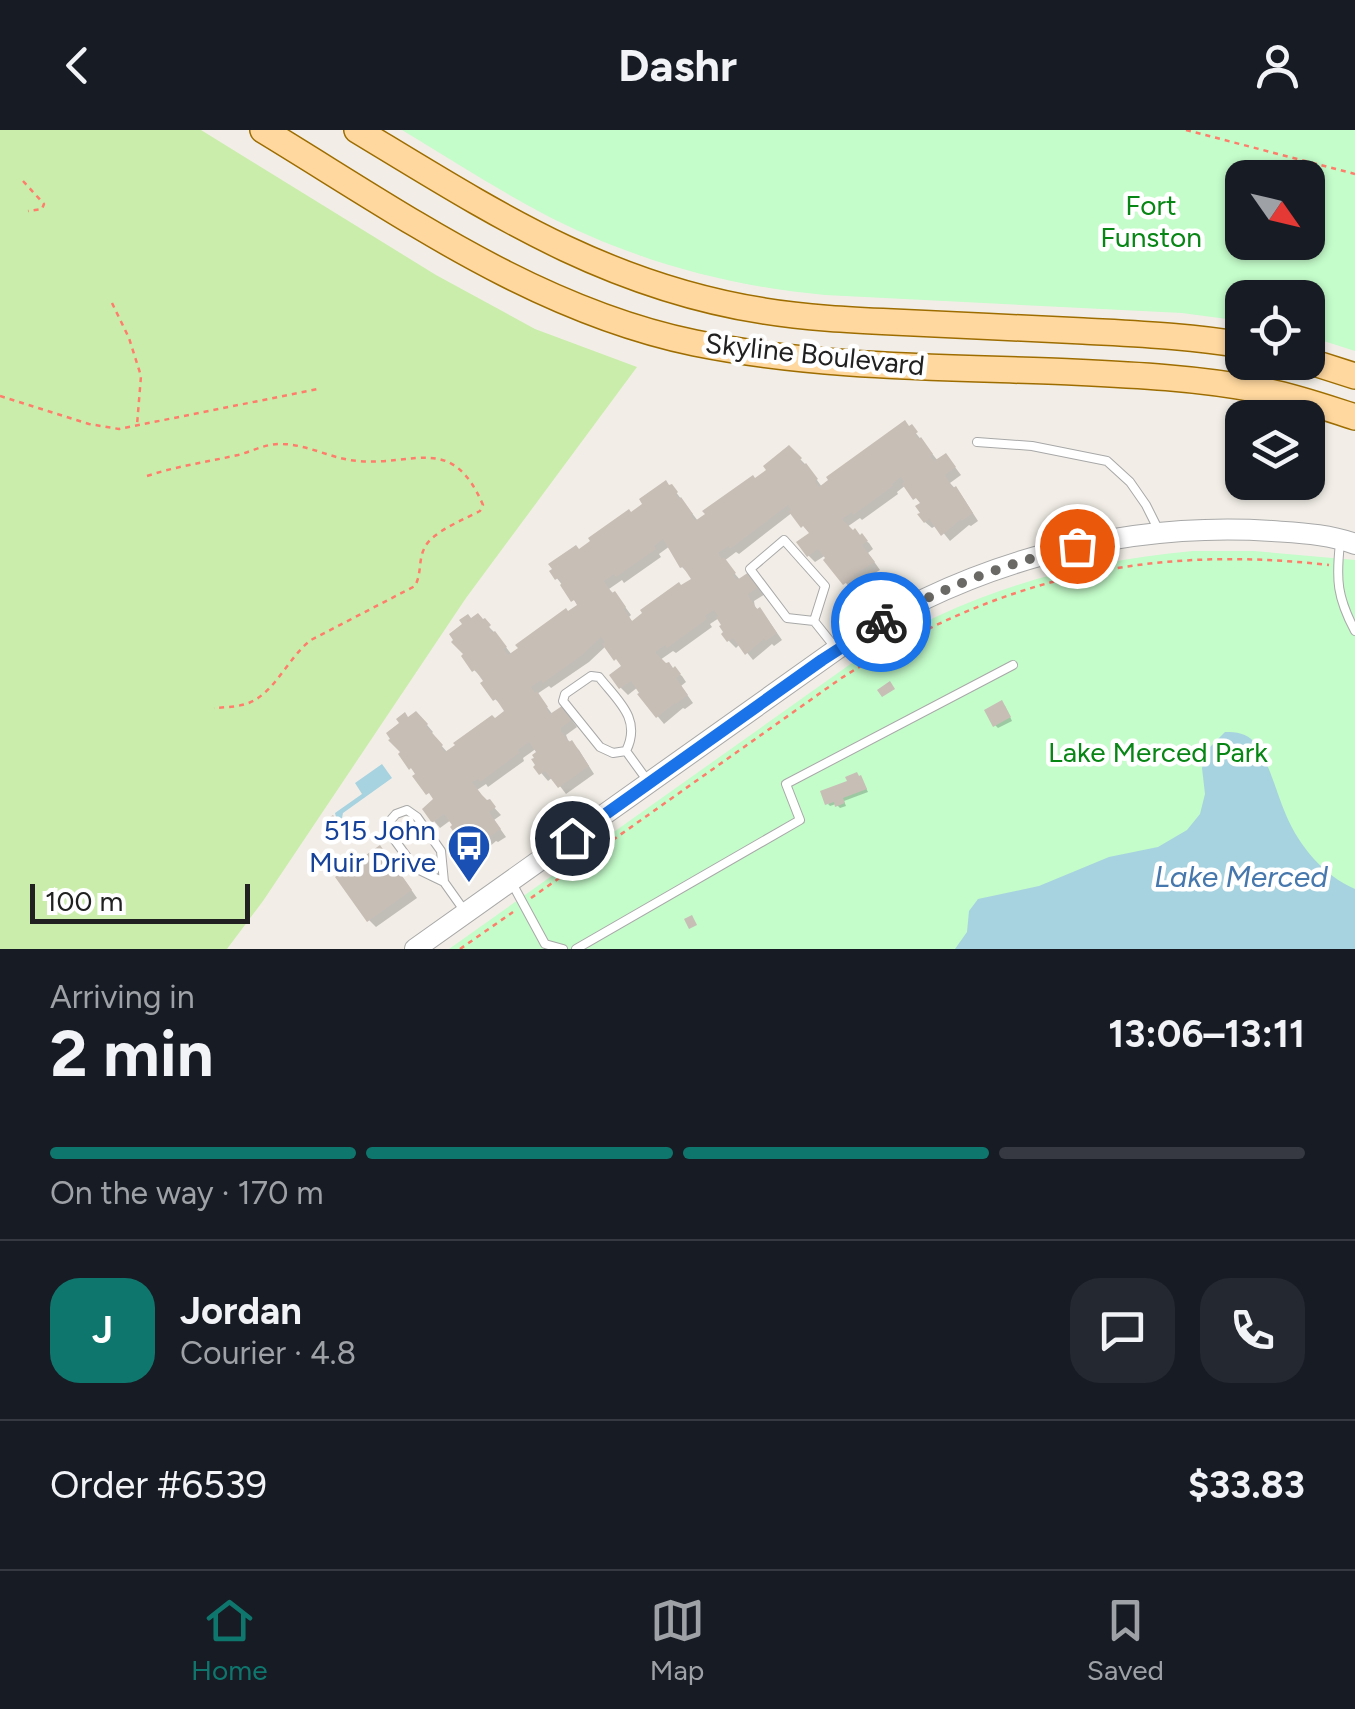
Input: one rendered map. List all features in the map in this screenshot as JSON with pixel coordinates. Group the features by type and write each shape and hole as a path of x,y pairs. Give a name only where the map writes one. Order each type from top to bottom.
{"main road":[{"name":"Skyline Boulevard","path":"263,130 508,276 583,309 660,334 804,359 1206,382 1263,390 1355,418"},
{"name":"Skyline Boulevard","path":"356,130 558,247 630,277 701,298 808,317 1180,336 1225,343"},
{"path":"372,130 390,150"},
{"path":"1325,366 1355,376"}],"street":[{"path":"415,949 837,649 920,601 996,569 1077,546 1160,533 1255,530 1350,539"}],"lane":[{"path":"977,442 1032,446 1107,461 1130,482 1160,533"},
{"path":"1350,539 1337,566 1340,598 1355,631"},
{"path":"814,621 825,586 784,540 750,569 787,618 814,621 837,649"},
{"path":"576,949 800,820 786,784 1012,665"},
{"path":"590,676 599,677 633,724 626,751 612,754 600,747 563,701 565,694 590,676"},
{"path":"626,751 649,782"},
{"path":"444,882 415,868 399,846 388,829 388,822 396,814 407,810 417,817 440,851 444,882 466,913"},
{"path":"510,881 543,947 563,949"}],"path":[{"path":"1186,130 1355,174"},
{"path":"23,180 44,204 37,212 28,211"},
{"path":"112,302 141,376 137,427"},
{"path":"0,396 88,424 119,429 318,390"},
{"path":"148,476 276,443 354,461 436,457 456,468 483,505 480,511 431,538 423,549 415,586 311,640 256,700 214,708"},
{"path":"540,892 840,679 909,638 969,609 1056,580 1136,564 1223,558 1337,566"},
{"path":"460,949 516,909"}],"green space":[{"path":"0,130 201,130 436,275 535,329 637,367 466,598 227,949 0,949"},
{"name":"Fort Funston","path":"402,130 1355,130 1355,351 1325,341 1325,280 1225,280 1225,319 1182,313 825,295 751,285 643,257 574,229"},
{"name":"Lake Merced Park","path":"1193,551 1254,551 1355,560 1355,949 449,949 859,658 900,635 1020,584 1103,563"}],"water":[{"name":"Lake Merced","path":"1225,732 1245,735 1254,742 1298,838 1323,868 1355,889 1355,949 955,949 967,932 969,911 978,899 1039,886 1109,857 1158,847 1187,830 1200,814 1205,794 1202,768 1210,747"},
{"path":"382,764 392,778 337,821 335,813 362,794 355,783"}],"building":[{"path":"905,420 918,432 915,434 933,454 930,456 934,461 946,453 956,467 945,475 973,513 941,536 929,519 924,523 917,514 920,513 915,506 920,503 916,498 913,500 901,477 853,515 852,512 842,519 862,533 868,541 862,545 875,562 843,585 818,549 807,557 796,542 809,533 789,512 788,505 730,549 728,546 718,553 736,573 733,575 737,580 749,572 760,586 749,597 777,633 745,655 733,638 727,642 721,634 714,610 705,616 707,619 667,648 665,645 655,652 675,666 681,674 676,678 688,695 656,718 631,681 619,689 609,675 621,666 602,644 605,642 601,637 543,683 541,680 531,687 550,714 562,706 572,720 561,731 589,766 558,788 545,771 539,775 533,767 531,759 536,752 529,742 480,782 472,782 496,807 489,812 501,829 469,852 444,814 432,823 422,809 433,799 412,776 415,774 386,733 405,712 408,717 416,711 445,752 492,715 495,718 504,711 451,642 449,634 462,624 459,620 478,613 485,618 492,633 495,631 507,647 504,649 508,655 518,648 515,645 566,608 568,611 577,605 574,600 571,602 558,578 555,580 548,564 576,545 579,549 590,541 588,538 629,509 631,512 642,504 639,499 666,480 695,521 705,514 702,511 766,470 763,466 789,445 818,479 815,481 819,487 828,480 826,477","holes":["663,539 691,579 681,585 679,582 640,610 642,613 632,621 615,591 612,593 604,581 656,549 654,546"]},
{"path":"890,681 895,689 882,697 877,690"},
{"path":"1002,700 1011,717 993,727 984,710"},
{"path":"857,772 867,789 843,798 845,803 835,807 834,802 825,805 820,791 847,781 845,777"},
{"path":"333,815 340,825 330,832 323,822"},
{"path":"380,845 412,890 367,922 335,877"},
{"path":"692,915 697,925 689,929 684,919"}],"way so far":[{"path":"881,622 970,579 1077,546"}],"place":[{"name":"515 John Muir Drive","path":"469,884"}],"route":[{"path":"572,838 881,622"}]}
